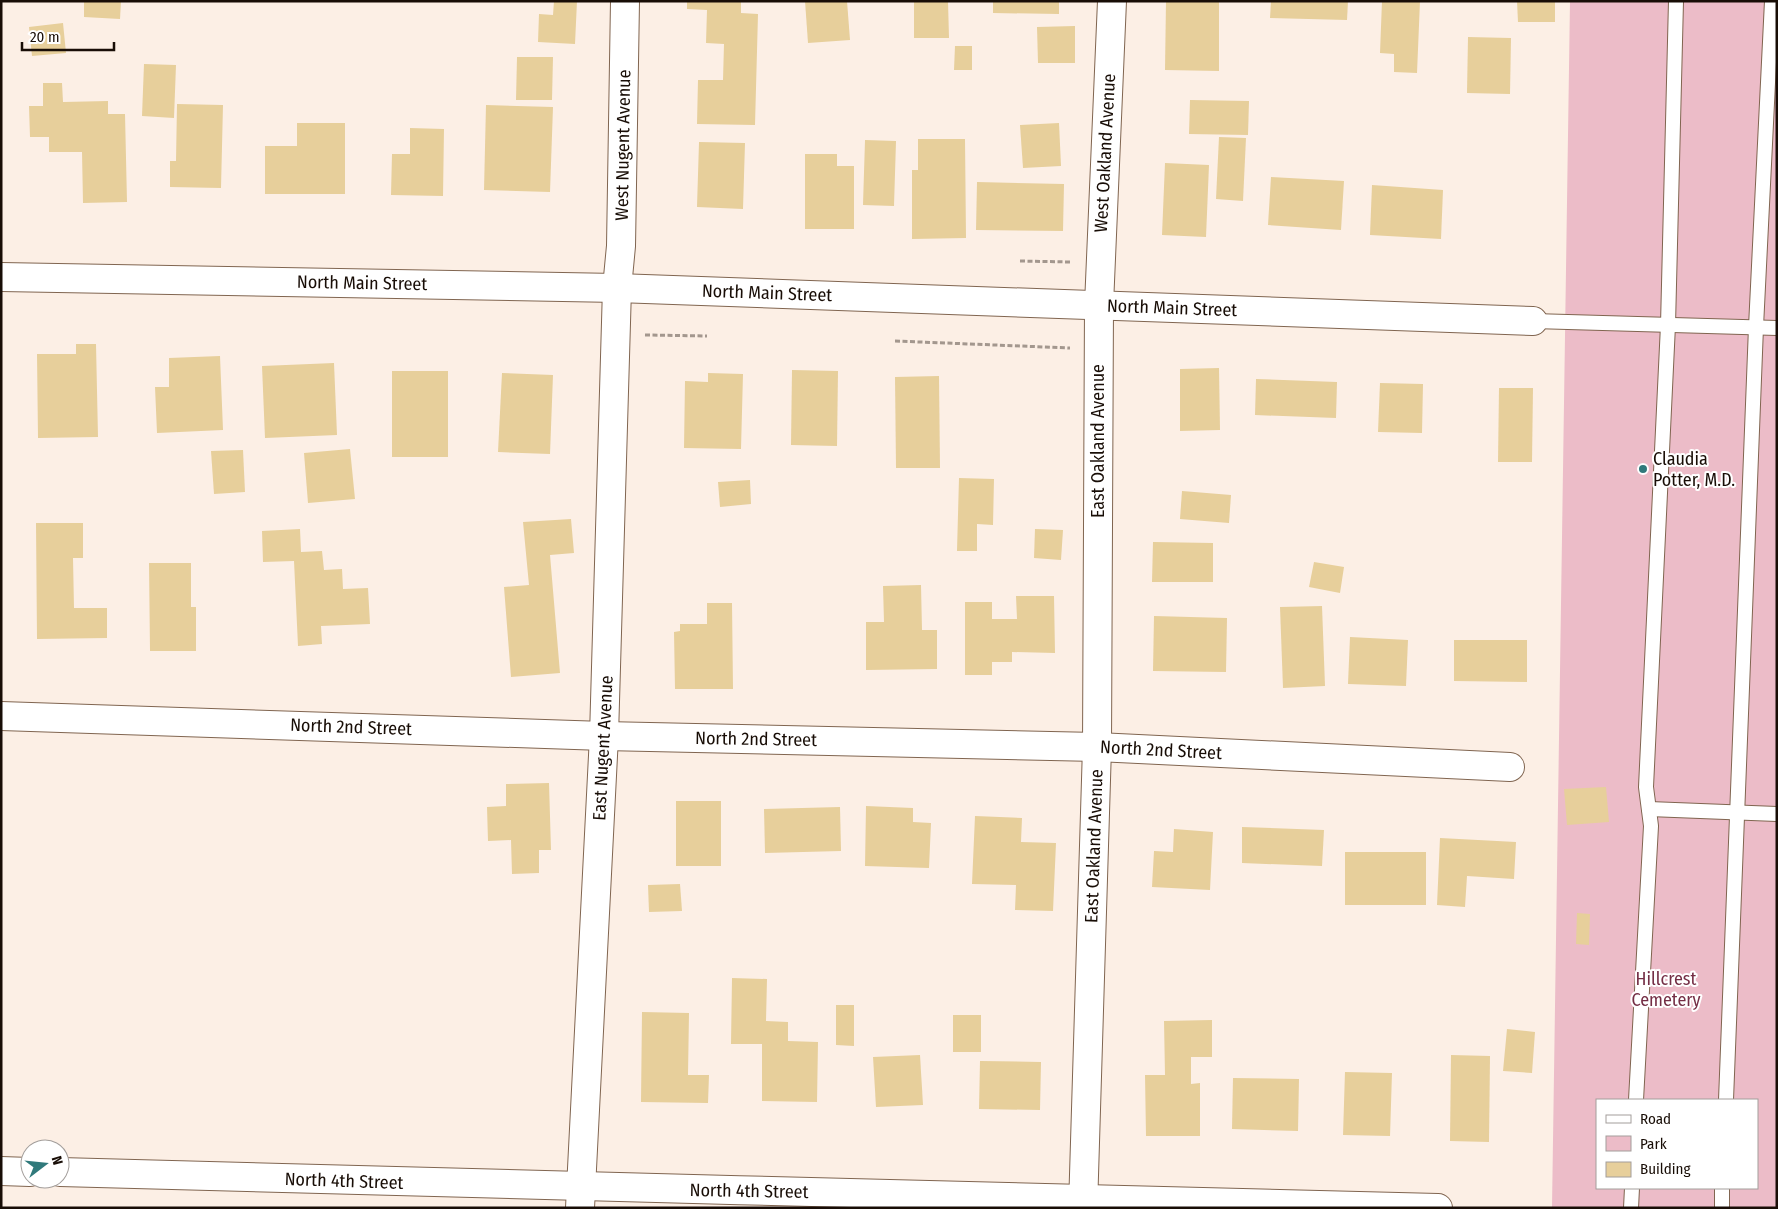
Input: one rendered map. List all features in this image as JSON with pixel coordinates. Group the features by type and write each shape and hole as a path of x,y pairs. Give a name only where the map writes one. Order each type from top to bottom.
{"street":[{"name":"West Nugent Avenue","path":"618,288 621,246 626,1"},
{"name":"West Oakland Avenue","path":"1098,305 1112,1"},
{"name":"North Main Street","path":"1,277 618,288 1532,320"},
{"name":"East Nugent Avenue","path":"580,1198 604,736 618,288"},
{"name":"East Oakland Avenue","path":"1083,1203 1096,747 1098,305"},
{"name":"North 2nd Street","path":"1,716 604,736 1096,747 1510,767"},
{"path":"1,1171 20,1172"},
{"name":"North 4th Street","path":"70,1172 580,1198 1438,1208"}],"lane":[{"path":"1636,1099 1651,826 1646,787 1668,325 1676,1"},
{"path":"1726,1099 1756,328 1772,1"},
{"path":"1532,320 1777,328"},
{"path":"1648,809 1777,814"},
{"path":"1631,1208 1632,1189"},
{"path":"1722,1189 1722,1208"}],"path":[{"path":"1020,261 1077,262"},
{"path":"638,335 707,336"},
{"path":"895,341 1078,349"}],"green space":[{"name":"Hillcrest Cemetery","path":"1570,1 1777,1 1777,1208 1552,1208"}],"building":[{"path":"84,1 121,1 120,19 84,17"},
{"path":"554,1 577,1 575,44 538,42 539,14 553,15"},
{"path":"687,1 741,1 741,13 758,14 755,125 697,124 698,80 723,80 724,44 706,43 707,10 687,9"},
{"path":"805,1 847,1 850,40 808,43"},
{"path":"914,1 948,1 949,38 914,38"},
{"path":"993,1 1059,1 1059,14 993,13"},
{"path":"1166,1 1219,1 1219,71 1165,70"},
{"path":"1271,1 1348,1 1347,20 1270,18"},
{"path":"1382,1 1420,1 1417,73 1394,72 1394,54 1380,53"},
{"path":"1517,1 1555,1 1555,22 1518,22"},
{"path":"63,23 66,53 32,56 29,27"},
{"path":"1075,26 1075,63 1038,63 1037,27"},
{"path":"1468,37 1511,38 1510,94 1467,93"},
{"path":"955,46 972,46 972,70 954,70"},
{"path":"517,57 553,57 552,100 516,100"},
{"path":"144,64 176,65 174,118 142,116"},
{"path":"43,83 62,83 63,102 108,101 108,114 125,114 127,202 83,203 82,152 49,152 49,137 30,137 29,106 43,106"},
{"path":"1190,100 1249,101 1248,135 1189,134"},
{"path":"177,104 223,105 221,188 170,187 170,161 176,161"},
{"path":"486,105 553,107 550,192 484,190"},
{"path":"297,123 345,123 345,194 265,194 265,146 297,146"},
{"path":"1059,123 1061,166 1023,168 1020,125"},
{"path":"410,128 444,129 443,196 391,195 392,154 410,154"},
{"path":"1219,137 1246,138 1243,201 1216,199"},
{"path":"918,139 965,139 966,238 912,239 912,170 918,170"},
{"path":"865,140 896,141 894,206 863,205"},
{"path":"699,142 745,143 743,209 697,207"},
{"path":"805,154 837,154 837,166 854,166 854,229 805,229"},
{"path":"1165,163 1209,165 1206,237 1162,235"},
{"path":"1271,177 1344,181 1341,230 1268,225"},
{"path":"977,182 1064,184 1063,231 976,230"},
{"path":"1372,185 1443,190 1441,239 1370,235"},
{"path":"76,344 96,344 98,437 38,438 37,354 76,354"},
{"path":"220,356 223,430 157,433 155,387 169,387 169,358"},
{"path":"334,363 337,435 265,438 262,366"},
{"path":"1219,368 1220,430 1180,431 1180,369"},
{"path":"792,370 838,371 837,446 791,445"},
{"path":"392,371 448,371 448,457 392,457"},
{"path":"502,373 553,375 550,454 498,452"},
{"path":"708,373 743,374 741,449 684,448 685,381 708,382"},
{"path":"939,376 940,468 896,468 895,377"},
{"path":"1256,379 1337,382 1336,418 1255,415"},
{"path":"1380,383 1423,384 1422,433 1378,432"},
{"path":"1499,388 1533,388 1532,462 1498,462"},
{"path":"350,449 355,499 308,503 304,453"},
{"path":"243,450 245,492 214,494 211,451"},
{"path":"959,478 994,479 993,525 977,524 977,551 957,551"},
{"path":"750,480 751,504 720,507 718,482"},
{"path":"1182,491 1231,495 1229,523 1180,519"},
{"path":"571,519 574,553 550,555 560,673 511,677 504,587 529,585 523,522"},
{"path":"36,523 83,523 83,558 73,558 74,608 107,608 107,638 37,639"},
{"path":"300,529 301,552 322,551 324,570 342,569 343,589 368,588 370,624 321,626 322,644 298,646 294,561 263,562 262,531"},
{"path":"1035,529 1063,530 1061,560 1034,558"},
{"path":"1153,542 1213,543 1213,582 1152,582"},
{"path":"1314,562 1344,567 1340,593 1309,587"},
{"path":"149,563 191,563 191,607 196,607 196,651 150,651"},
{"path":"921,585 922,630 937,630 937,669 866,670 866,622 884,622 883,586"},
{"path":"1016,596 1054,596 1055,653 1012,652 1012,662 992,662 992,675 965,675 965,602 992,602 992,619 1017,619"},
{"path":"707,603 732,603 733,689 675,689 674,632 680,631 680,624 707,624"},
{"path":"1322,606 1325,686 1283,688 1280,607"},
{"path":"1154,616 1227,618 1226,672 1153,671"},
{"path":"1350,637 1408,640 1406,686 1348,684"},
{"path":"1454,640 1527,640 1527,682 1454,681"},
{"path":"549,783 551,850 539,850 539,873 512,874 511,840 488,841 487,807 506,806 506,784"},
{"path":"1606,787 1609,822 1567,825 1564,789"},
{"path":"676,801 721,801 721,866 676,866"},
{"path":"866,806 913,808 913,822 931,823 929,868 865,866"},
{"path":"840,807 841,851 765,853 764,809"},
{"path":"975,816 1022,818 1021,842 1056,843 1053,911 1015,910 1016,885 972,884"},
{"path":"1242,827 1324,830 1322,866 1242,863"},
{"path":"1174,829 1213,832 1210,890 1152,887 1154,851 1173,852"},
{"path":"1440,838 1516,842 1514,879 1467,876 1465,907 1437,905"},
{"path":"1345,852 1426,852 1426,905 1345,905"},
{"path":"680,884 682,911 649,912 648,885"},
{"path":"1577,913 1590,914 1589,945 1576,944"},
{"path":"732,978 767,979 766,1021 788,1022 788,1041 818,1042 817,1102 762,1101 762,1044 731,1044"},
{"path":"836,1005 854,1005 854,1046 836,1045"},
{"path":"642,1012 689,1013 688,1075 709,1075 708,1103 641,1102"},
{"path":"953,1015 981,1015 981,1052 953,1052"},
{"path":"1212,1020 1212,1057 1191,1057 1191,1084 1200,1083 1200,1136 1146,1136 1145,1075 1165,1075 1164,1021"},
{"path":"1507,1029 1535,1032 1532,1073 1503,1071"},
{"path":"920,1055 923,1105 876,1107 873,1057"},
{"path":"1451,1055 1490,1056 1489,1142 1450,1141"},
{"path":"980,1061 1041,1062 1040,1110 979,1109"},
{"path":"1345,1072 1392,1073 1390,1136 1343,1135"},
{"path":"1233,1078 1299,1079 1298,1131 1232,1129"}],"place":[{"name":"Claudia Potter, M.D.","path":"1643,469"}]}
